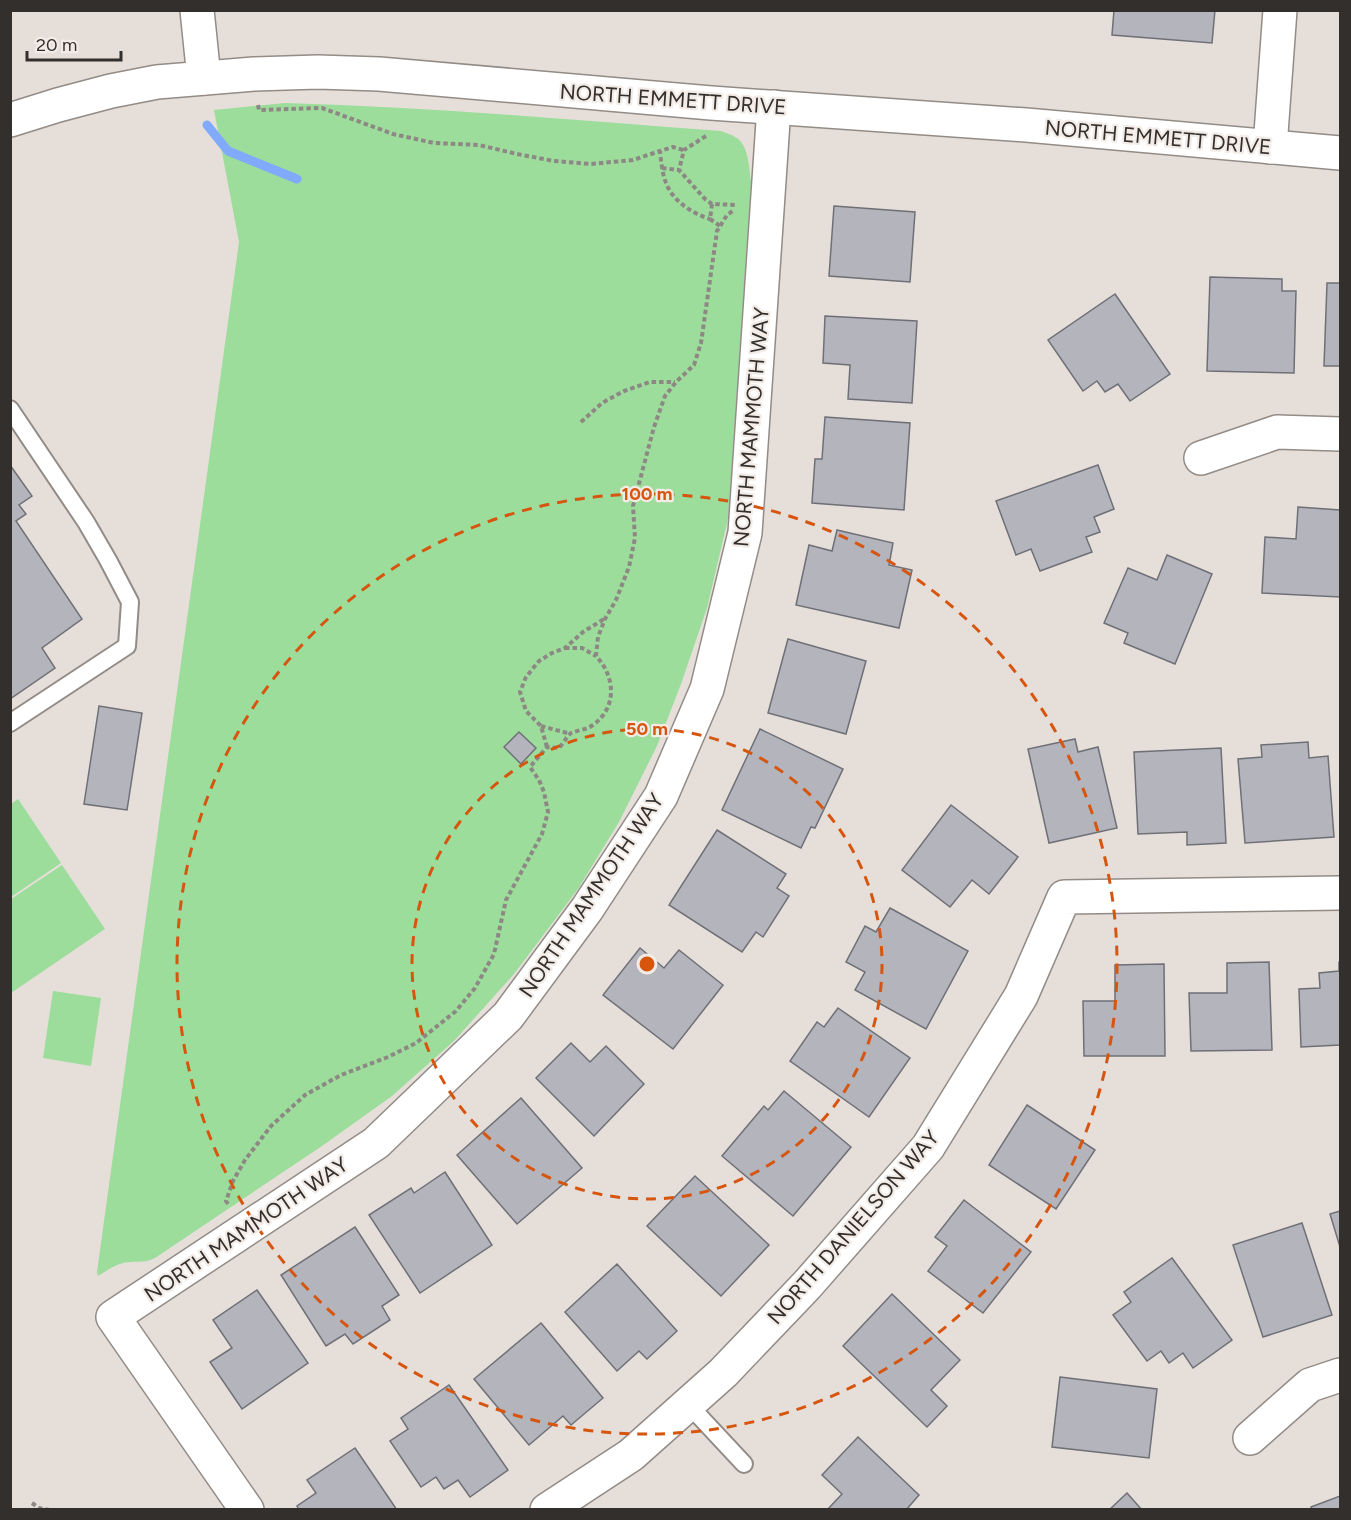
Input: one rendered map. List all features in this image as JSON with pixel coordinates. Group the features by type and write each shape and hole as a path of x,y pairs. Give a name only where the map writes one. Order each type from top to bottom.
{"street":[{"path":"197,10 204,78"},
{"path":"1270,147 1280,10"},
{"name":"NORTH EMMETT DRIVE","path":"10,120 58,105 157,82 254,74 318,72 379,74 711,103 1026,125 1341,153"},
{"name":"NORTH MAMMOTH WAY","path":"247,1509 113,1317 376,1143 508,1016 587,909 661,796 707,689 746,533 774,107"},
{"path":"1201,458 1277,432 1341,434"},
{"name":"NORTH DANIELSON WAY","path":"547,1509 631,1455 723,1373 807,1285 928,1147 1021,996 1064,897 1341,893"},
{"path":"1250,1438 1310,1385 1341,1375"}],"lane":[{"path":"10,409 86,522 130,602 127,646 10,723"},
{"path":"688,1404 744,1464"}],"path":[{"path":"254,74 259,110 322,108 393,134 434,143 479,145 554,161 591,164 633,160 673,147 684,150"},
{"path":"679,170 684,150 709,135 711,103"},
{"path":"660,151 665,182 678,201 697,215 710,219 720,226"},
{"path":"596,656 598,638 605,619 616,600 629,567 635,538 633,506 654,427 665,396 694,365 701,343 717,231 727,215 740,205 712,204 679,170 662,168"},
{"path":"710,219 712,204"},
{"path":"581,422 602,403 624,391 650,382 676,382"},
{"path":"547,747 541,726 526,711 520,692 526,677 539,661 565,648 583,632 605,619"},
{"path":"541,726 570,734 584,730 595,724 604,714 612,698 610,679 603,664 596,656 582,648 565,648"},
{"path":"547,747 560,748 570,734"},
{"path":"243,1231 226,1201 233,1181 245,1160 271,1126 305,1095 341,1075 388,1057 416,1043 456,1011 475,988 494,954 506,900 542,834 548,812 544,792 530,767 547,747"},
{"path":"32,1503 39,1508 50,1509"}],"green space":[{"path":"285,103 557,118 721,131 740,140 748,157 751,182 728,519 707,608 657,746 619,822 578,889 514,974 454,1041 392,1096 155,1258 122,1263 98,1276 239,242 214,110"},
{"path":"18,799 61,863 11,897 11,804"},
{"path":"62,865 105,929 11,993 11,899"},
{"path":"53,991 101,998 91,1066 43,1058"}],"building":[{"path":"1114,10 1215,10 1212,43 1112,35"},
{"path":"834,206 915,212 910,282 829,276"},
{"path":"1210,277 1282,279 1282,291 1296,291 1294,373 1207,371"},
{"path":"1327,283 1340,283 1340,366 1324,366"},
{"path":"1115,294 1170,374 1130,401 1118,384 1105,392 1097,381 1083,391 1048,340"},
{"path":"825,316 917,321 912,403 848,399 850,365 823,363"},
{"path":"825,417 910,423 904,510 812,503 815,459 822,459"},
{"path":"10,465 32,496 19,505 26,514 16,521 82,619 42,648 55,668 10,699"},
{"path":"1098,465 1114,509 1094,517 1100,532 1086,537 1092,552 1040,571 1031,549 1016,555 996,501"},
{"path":"1298,507 1340,510 1340,597 1262,593 1265,537 1296,539"},
{"path":"837,530 893,543 889,565 912,570 899,628 796,605 809,545 832,551"},
{"path":"1167,555 1212,574 1175,664 1124,643 1128,633 1104,623 1128,568 1157,580"},
{"path":"788,639 866,661 846,734 768,713"},
{"path":"99,706 142,713 127,810 84,804"},
{"path":"760,729 843,769 815,828 811,827 801,848 722,810"},
{"path":"519,732 536,748 521,764 504,747"},
{"path":"1075,739 1078,752 1098,747 1117,828 1049,843 1028,749"},
{"path":"1308,742 1309,758 1328,756 1334,837 1245,843 1238,759 1262,757 1261,745"},
{"path":"1221,748 1226,843 1187,845 1187,832 1138,834 1134,752"},
{"path":"951,805 1018,857 989,894 972,880 950,907 902,870"},
{"path":"717,830 786,874 777,888 789,896 763,937 756,932 742,952 669,905"},
{"path":"890,908 968,951 926,1029 855,990 865,972 846,962 865,926 876,932"},
{"path":"640,948 664,968 679,950 723,985 673,1049 603,995"},
{"path":"1269,962 1272,1050 1191,1051 1189,993 1227,993 1227,963"},
{"path":"1339,962 1340,1045 1301,1047 1299,989 1320,988 1319,973 1339,971"},
{"path":"1164,964 1165,1056 1084,1056 1083,1001 1115,1001 1115,965"},
{"path":"838,1008 910,1058 869,1117 790,1061 817,1022 824,1027"},
{"path":"571,1043 590,1062 606,1046 644,1084 594,1136 536,1078"},
{"path":"784,1091 851,1147 793,1216 722,1156 764,1106 768,1110"},
{"path":"521,1098 582,1168 517,1224 457,1155"},
{"path":"1027,1105 1095,1150 1056,1209 989,1165"},
{"path":"445,1172 492,1245 420,1293 369,1215 411,1188 414,1193"},
{"path":"695,1176 769,1245 721,1296 647,1226"},
{"path":"964,1200 1031,1252 983,1313 928,1271 947,1246 935,1237"},
{"path":"1340,1211 1340,1247 1330,1214"},
{"path":"1302,1223 1332,1315 1263,1337 1233,1245"},
{"path":"355,1227 399,1295 382,1306 390,1320 353,1344 345,1334 326,1346 281,1275"},
{"path":"1172,1258 1232,1340 1193,1368 1183,1353 1169,1363 1161,1351 1147,1361 1113,1315 1131,1302 1124,1292"},
{"path":"617,1264 677,1331 647,1359 639,1351 617,1371 565,1312"},
{"path":"257,1290 308,1363 242,1409 210,1362 232,1348 213,1320"},
{"path":"892,1294 960,1360 931,1390 947,1406 927,1427 843,1346"},
{"path":"541,1323 603,1398 571,1425 563,1416 529,1445 474,1379"},
{"path":"1060,1377 1157,1389 1149,1458 1052,1447"},
{"path":"449,1385 508,1470 470,1497 458,1480 444,1489 436,1477 421,1487 390,1441 408,1429 401,1418"},
{"path":"858,1437 919,1495 906,1510 827,1510 842,1494 822,1475"},
{"path":"355,1448 397,1510 299,1510 297,1506 316,1493 307,1480"},
{"path":"1127,1493 1142,1510 1109,1510"},
{"path":"1340,1496 1340,1510 1312,1510 1311,1507"}],"waterway":[{"path":"207,125 228,151 297,179"}]}
